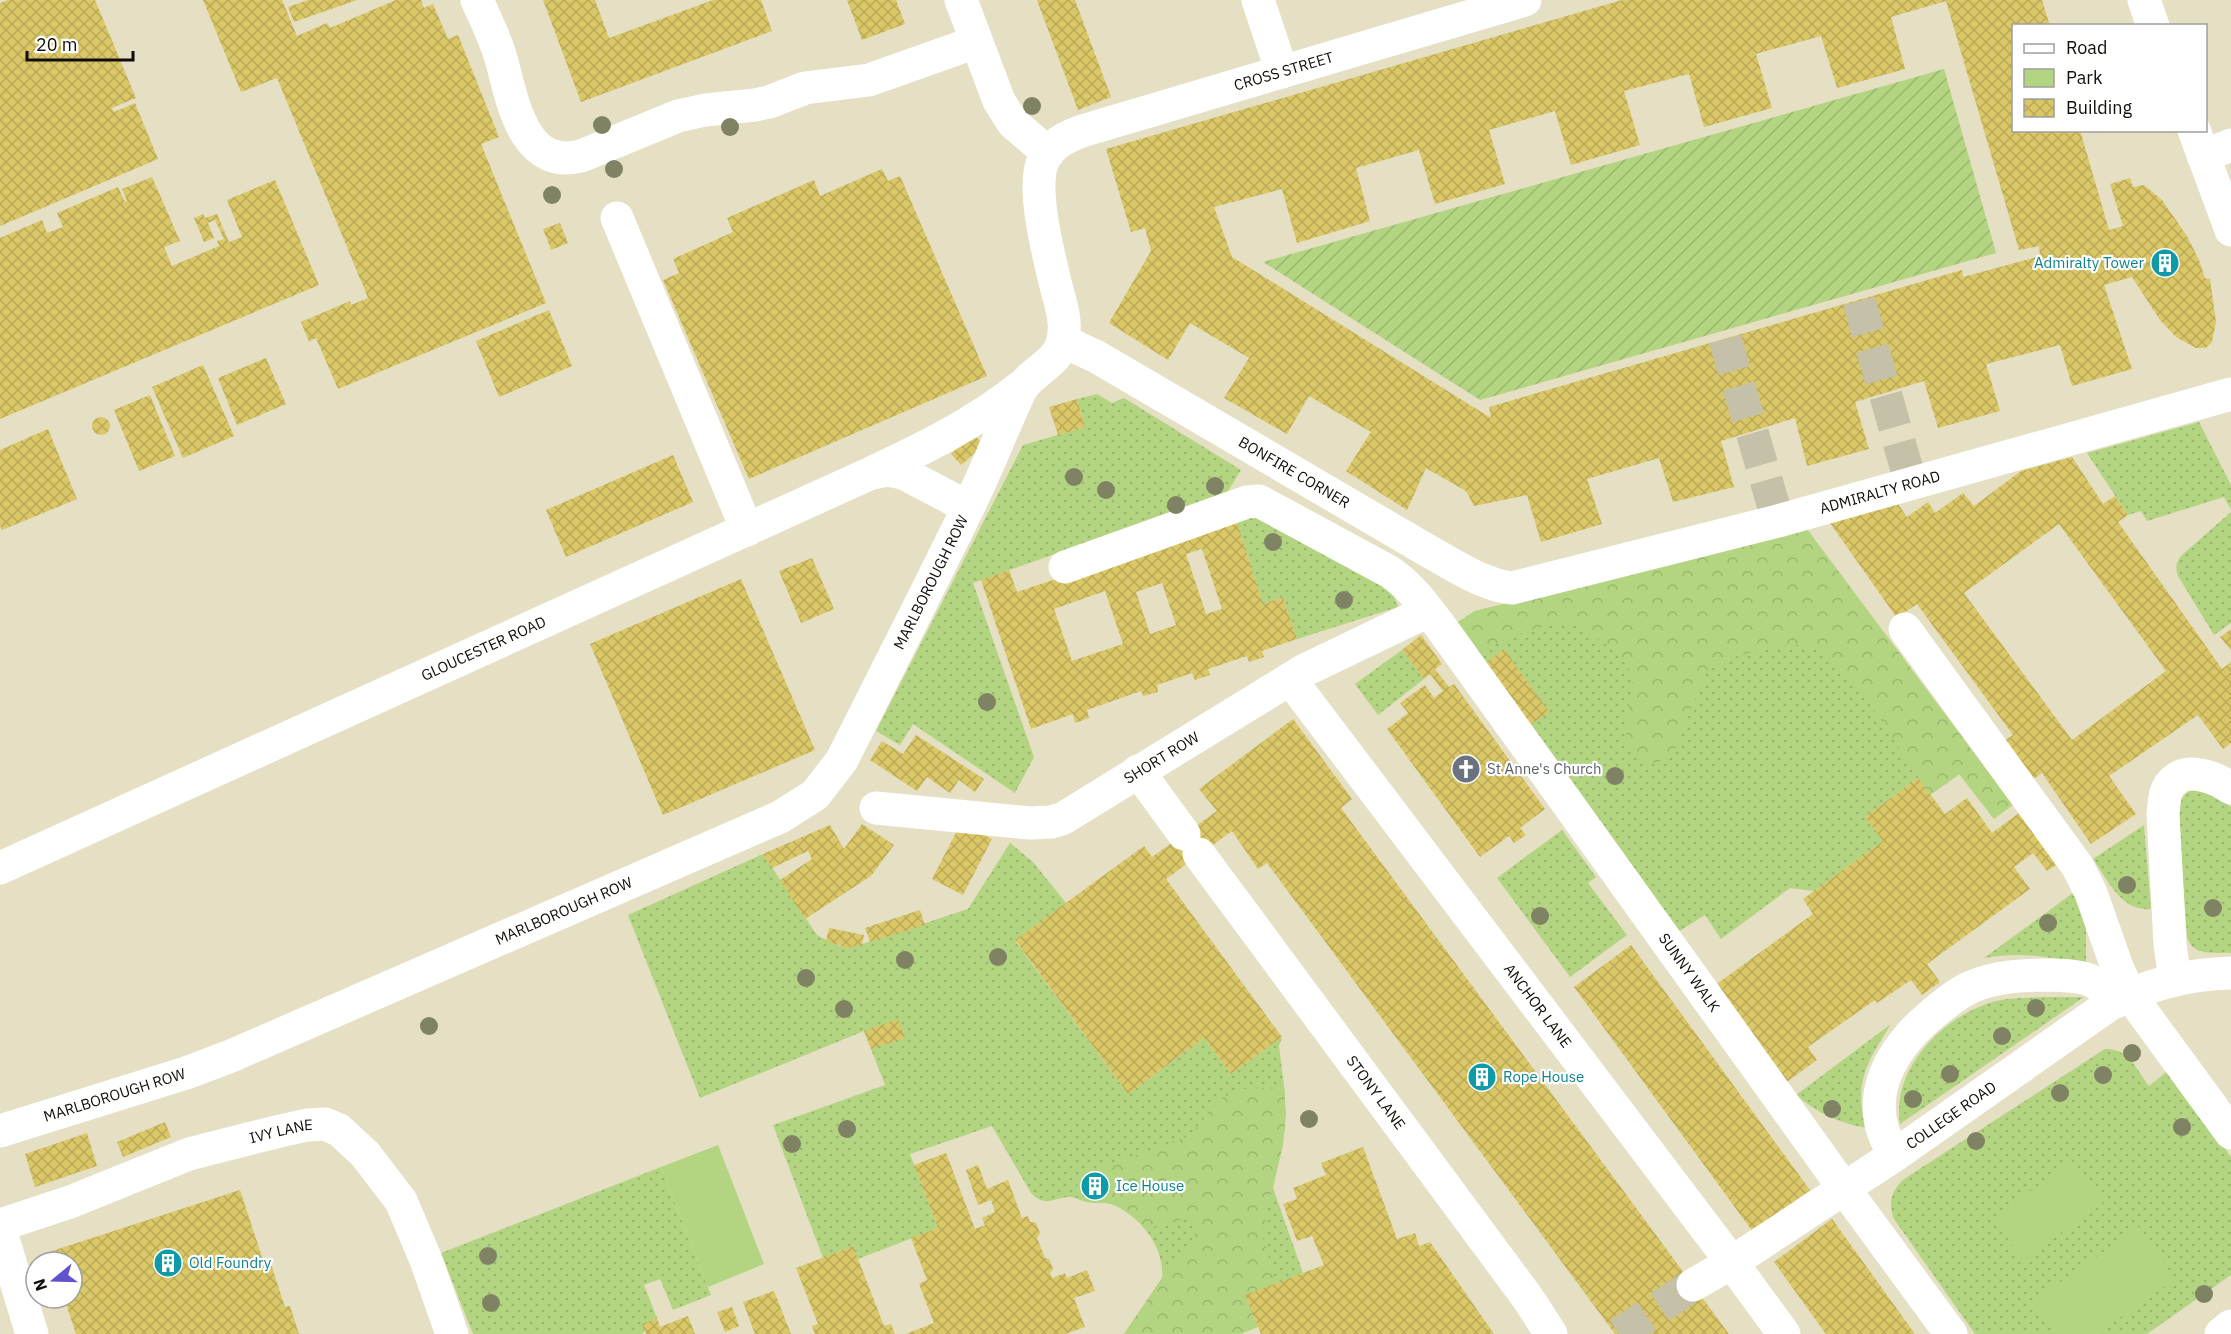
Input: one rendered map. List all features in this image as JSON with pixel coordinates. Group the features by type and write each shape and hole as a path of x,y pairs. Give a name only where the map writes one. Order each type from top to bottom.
{"street":[{"path":"477,0 494,38 510,95 522,125 532,141 543,152 567,159 581,156 678,116 705,110 769,102 805,88 869,80 976,42"},
{"path":"869,474 968,423 1005,400 1054,357 1063,341 1063,309 1041,212 1039,181 1043,161 1048,153 1023,133 1006,113 992,87 961,0"},
{"path":"1258,0 1282,72"},
{"name":"CROSS STREET","path":"1048,153 1064,138 1082,131 1525,0"},
{"path":"2144,0 2152,24"},
{"path":"2209,144 2231,230"},
{"path":"616,218 747,530"},
{"name":"BONFIRE CORNER","path":"1063,341 1107,363 1430,552 1485,581 1499,587 1512,588 1528,584"},
{"name":"MARLBOROUGH ROW","path":"0,1131 186,1073 231,1056 799,807 823,787 842,760 968,507 1024,385"},
{"name":"ADMIRALTY ROAD","path":"1528,584 1778,522 2231,394"},
{"name":"GLOUCESTER ROAD","path":"0,868 869,474 887,470 903,473 968,507"},
{"name":"SUNNY WALK","path":"1065,567 1247,502 1259,501 1390,572 1410,588 1951,1334"},
{"name":"SHORT ROW","path":"876,808 1030,824 1051,822 1074,812 1319,662 1428,611"},
{"path":"1905,629 2078,867 2091,893 2117,967 2123,998"},
{"name":"ANCHOR LANE","path":"1290,679 1784,1334"},
{"name":"STONY LANE","path":"1138,771 1527,1297 1551,1334"},
{"path":"2175,980 2170,944 2163,814 2165,794 2172,783 2193,773 2210,776 2231,788"},
{"name":"COLLEGE ROAD","path":"1693,1285 1731,1263 1843,1187 1895,1155 2123,998 2175,980 2231,973"},
{"path":"1895,1155 1880,1125 1878,1105 1884,1075 1904,1042 1943,1005 1972,987 1985,982 2019,976 2077,977 2096,982 2123,998 2231,1133"},
{"name":"IVY LANE","path":"0,1227 70,1202 189,1154 307,1125 325,1124 339,1130 365,1154 401,1201 426,1260 452,1334"},
{"path":"0,1227 32,1334"},
{"path":"2221,1334 2231,1326"}],"green space":[{"path":"1944,69 1996,253 1480,400 1263,262"},
{"path":"1097,394 1112,403 1124,398 1241,470 1227,493 973,583 1034,757 1015,793 913,724 900,745 876,731 1023,445 1085,427 1077,399"},
{"path":"2199,422 2231,485 2231,510 2224,497 2147,521 2141,511 2128,515 2087,453"},
{"path":"1260,511 1392,591 1398,607 1297,639 1283,597 1263,604 1236,519"},
{"path":"2231,512 2231,623 2214,635 2178,576 2177,565 2182,555"},
{"path":"1807,529 1994,819 1960,774 1930,795 1918,778 1865,817 1883,841 1814,891 1790,888 1721,939 1705,915 1678,932 1455,624 1475,611"},
{"path":"1807,529 2013,805 1994,819 1959,774 1930,795 1859,690 1827,656 1813,648 1800,645 1779,646 1737,656 1717,665 1705,675 1674,752 1663,760 1650,763 1638,759 1629,748 1627,741 1626,732 1632,687 1629,669 1620,656 1596,637 1572,625 1562,624 1537,628 1476,653 1455,624 1475,611"},
{"path":"1402,650 1424,679 1378,715 1355,684"},
{"path":"2195,790 2217,796 2231,807 2231,953 2204,952 2194,947 2187,936 2178,814 2179,801 2189,791"},
{"path":"2144,825 2151,909 2141,909 2123,900 2093,859"},
{"path":"1562,830 1596,877 1588,883 1627,935 1570,977 1497,878"},
{"path":"1010,843 1033,862 1066,903 1015,941 1128,1094 1204,1038 1231,1074 1282,1037 1279,1046 1285,1094 1285,1129 1273,1188 1303,1273 1246,1295 1124,1334 1162,1278 1160,1256 1149,1235 1133,1217 1111,1204 1087,1202 1072,1197 1049,1201 1036,1198 992,1126 910,1154 938,1228 858,1259 853,1246 823,1258 773,1125 885,1085 864,1031 700,1098 628,915 763,854 817,935 838,946 853,947 968,909"},
{"path":"2077,890 2086,923 2086,965 2035,956 2010,955 1984,958"},
{"path":"2084,997 1900,1124 1899,1104 1903,1085 1923,1049 1937,1034 1954,1021 1989,1003 2009,999"},
{"path":"1891,1024 1869,1062 1862,1086 1861,1098 1867,1128 1829,1116 1796,1095"},
{"path":"2105,1049 2120,1052 2126,1056 2149,1086 2169,1070 2231,1157 2231,1275 2147,1334 1975,1334 1894,1219 1891,1202 1896,1188 1904,1179"},
{"path":"1284,1087 1286,1114 1283,1145 1262,1234 1276,1283 1246,1295 1258,1327 1241,1334 1124,1334 1195,1234 1190,1219 1145,1229 1130,1214 1116,1206 1078,1199 1079,1180 1088,1172 1189,1136 1222,1098 1243,1089"},
{"path":"718,1145 764,1264 708,1287 661,1167"},
{"path":"2073,1161 2103,1203 2023,1260 1993,1218"},
{"path":"661,1167 711,1295 673,1310 660,1279 644,1285 657,1318 642,1334 473,1334 441,1253"},
{"path":"2139,1227 2175,1279 2096,1334 2056,1334 2033,1301"}],"building":[{"path":"8,0 95,0 136,98 112,108 114,112 135,103 158,159 0,226 0,3"},
{"path":"203,0 282,0 297,36 327,23 330,28 396,0 421,0 424,8 433,4 448,39 458,35 499,137 481,144 546,303 338,389 316,338 309,342 301,322 350,301 351,305 368,298 277,78 241,92"},
{"path":"308,0 357,0 294,22 288,7"},
{"path":"543,0 595,0 609,38 713,0 761,0 772,31 581,102"},
{"path":"847,0 896,0 905,24 862,40"},
{"path":"1037,0 1075,0 1111,97 1078,110"},
{"path":"1622,0 2042,0 2049,24 2012,24 2012,132 2081,132 2109,230 2123,226 2110,184 2130,178 2133,187 2144,185 2162,200 2187,236 2205,278 2210,279 2216,322 2212,342 2206,348 2196,348 2176,337 2160,320 2132,277 2104,285 2132,369 2072,386 2060,345 1986,364 2000,411 1938,428 1924,381 1855,402 1869,449 1807,466 1795,418 1721,441 1734,487 1673,502 1659,458 1587,479 1602,524 1541,542 1527,495 1474,506 1466,491 1426,468 1407,510 1346,471 1371,432 1309,396 1287,434 1224,398 1249,358 1190,323 1168,360 1109,323 1151,251 1145,228 1131,232 1106,149","holes":["1946,1 2019,250 2039,246 2040,256 1963,277 1962,270 1489,407 1491,418 1232,257 1214,207 1282,189 1297,243 1370,221 1356,168 1419,150 1435,204 1505,184 1489,130 1555,111 1571,165 1640,145 1624,91 1689,74 1704,127 1772,108 1756,54 1821,36 1837,88 1905,69 1891,17"]},
{"path":"882,169 888,181 900,176 987,376 749,479 663,280 679,273 673,259 733,232 727,218 814,180 820,196"},
{"path":"152,177 180,241 164,247 172,266 219,246 217,241 224,239 215,220 208,223 214,238 204,242 194,218 203,214 205,218 217,214 229,242 242,237 227,200 275,180 319,285 0,419 0,238 42,220 47,233 63,227 57,213 118,187 125,202 127,201 122,189"},
{"path":"560,223 568,243 551,250 543,229"},
{"path":"549,310 572,366 499,397 476,341"},
{"path":"266,358 286,404 237,425 218,378"},
{"path":"203,365 234,436 183,458 152,387"},
{"path":"150,395 175,456 139,471 114,410"},
{"path":"1077,399 1085,427 1058,435 1049,407"},
{"path":"101,417 107,420 110,426 107,432 101,435 95,432 92,426 95,420"},
{"path":"48,429 77,499 2,530 0,526 0,450"},
{"path":"973,434 984,445 961,465 951,454"},
{"path":"673,455 693,502 566,557 546,510"},
{"path":"2072,457 2103,504 2115,496 2128,515 2118,522 2222,669 2231,662 2231,743 2223,749 2198,715 2109,776 2136,814 2091,844 2042,773 2027,784 1999,744 2013,735 1917,604 1897,618 1830,523 1898,504 1907,517 1928,502 1935,513 1963,493 1974,506 2021,471","holes":["2059,524 2166,671 2072,740 1964,593"]},
{"path":"1236,519 1263,604 1283,597 1297,639 1262,651 1264,657 1249,662 1247,656 1208,669 1210,675 1195,680 1192,673 1157,685 1158,692 1143,696 1141,691 1087,710 1089,718 1075,723 1073,714 1031,729 981,580 1009,570 1017,592","holes":["1202,549 1222,609 1206,614 1186,554","1162,583 1176,625 1150,634 1136,592","1105,591 1123,644 1072,661 1054,609"]},
{"path":"812,558 834,609 801,623 779,571"},
{"path":"741,579 815,750 663,815 590,644"},
{"path":"2231,629 2231,650 2220,637"},
{"name":"St Anne's Church","path":"1421,635 1442,664 1435,669 1449,687 1454,684 1545,809 1520,828 1526,835 1514,843 1509,836 1480,857 1387,729 1408,713 1400,703 1425,685 1434,698 1443,691 1430,674 1424,679 1402,650"},
{"path":"1504,649 1549,712 1528,726 1484,664"},
{"name":"Rope House","path":"1293,719 1352,799 1341,808 1729,1334 1615,1334 1267,863 1258,869 1232,831 1166,879 1282,1037 1231,1074 1204,1038 1128,1094 1015,940 1144,846 1152,857 1217,811 1199,789"},
{"path":"916,735 984,779 975,792 959,780 950,793 927,777 917,791 870,760 882,741 903,754"},
{"path":"1918,778 1945,814 1967,798 1992,833 2019,813 2056,865 2047,871 2033,853 2014,867 2030,889 1927,964 1940,982 1922,995 1911,980 1877,1003 1875,1000 1808,1047 1817,1060 1784,1084 1714,986 1813,914 1803,899 1883,841 1865,817"},
{"path":"961,823 992,839 963,895 932,879"},
{"path":"862,824 894,845 871,876 805,919 780,880 812,859 808,851 772,868 763,854 830,825 844,849"},
{"path":"920,910 925,925 870,942 865,928"},
{"path":"829,928 864,935 862,945 847,948 826,941"},
{"path":"1631,945 1810,1190 1753,1232 1574,987"},
{"path":"898,1019 905,1038 871,1049 864,1031"},
{"path":"165,1122 171,1137 123,1157 117,1142"},
{"path":"87,1133 97,1166 35,1187 25,1154"},
{"path":"1363,1147 1397,1239 1415,1233 1419,1246 1430,1242 1494,1334 1261,1334 1245,1295 1324,1265 1312,1236 1297,1241 1283,1204 1297,1199 1293,1188 1326,1175 1321,1163"},
{"path":"946,1153 975,1229 985,1225 982,1218 995,1212 991,1200 978,1205 966,1170 978,1165 987,1189 1008,1180 1022,1218 1028,1216 1030,1222 1036,1223 1040,1233 1037,1238 1045,1258 1049,1259 1053,1269 1050,1273 1052,1278 1065,1273 1067,1278 1087,1270 1095,1291 1074,1298 1085,1327 1065,1334 906,1334 934,1323 919,1284 927,1280 911,1238 938,1228 914,1165"},
{"name":"Ice House","path":"1096,1180 1102,1186 1094,1192 1089,1185"},
{"name":"Old Foundry","path":"240,1190 264,1263 270,1261 285,1307 290,1306 299,1334 76,1334 68,1310 84,1310 84,1250 55,1250"},
{"path":"1832,1219 1915,1334 1826,1334 1774,1262"},
{"path":"853,1246 884,1326 891,1324 895,1334 815,1334 812,1326 818,1324 796,1268"},
{"path":"774,1291 791,1334 755,1334 743,1302"},
{"path":"732,1307 739,1326 725,1332 717,1312"},
{"path":"688,1316 695,1334 646,1334 642,1324 657,1318 660,1327"}],"tunnel":[{"path":"1859,301 1911,484"},
{"path":"1725,339 1778,521"},
{"path":"1619,1334 1693,1285"}],"place":[{"name":"Admiralty Tower","path":"2165,263"},
{"name":"St Anne's Church","path":"1466,769"},
{"name":"Rope House","path":"1482,1077"},
{"name":"Ice House","path":"1095,1186"},
{"name":"Old Foundry","path":"168,1263"}]}
